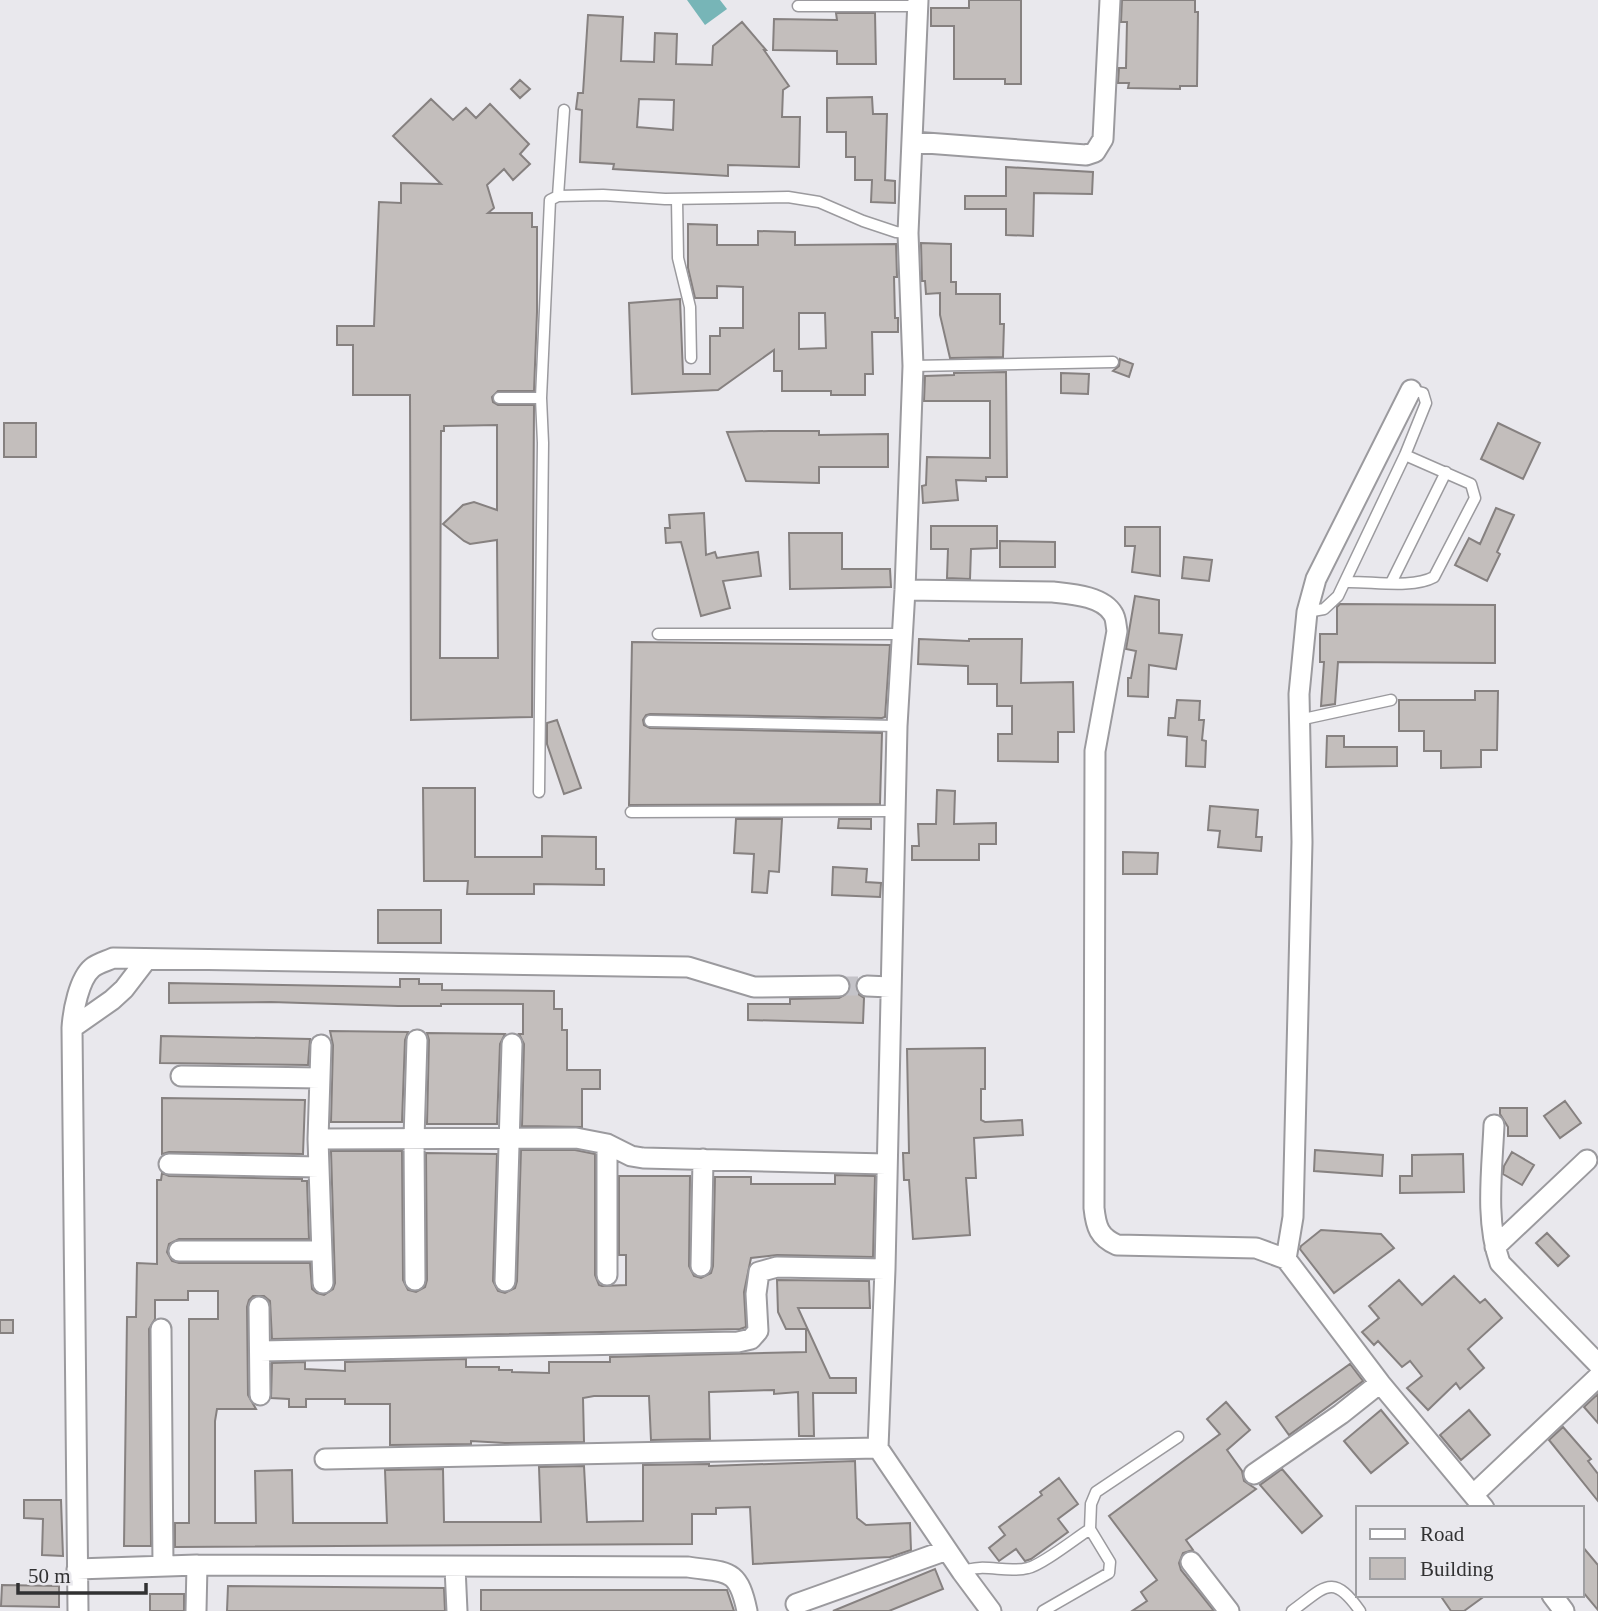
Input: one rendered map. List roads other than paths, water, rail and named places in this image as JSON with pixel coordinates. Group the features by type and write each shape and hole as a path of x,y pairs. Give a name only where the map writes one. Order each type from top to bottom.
{"street":[{"path":"913,142 1086,155 1095,152 1103,139 1110,0"},
{"path":"918,3 908,233 913,366 897,726 885,1269 878,1448 991,1611"},
{"path":"1286,1259 1293,1217 1302,842 1299,694 1307,612 1316,579 1411,390"},
{"path":"905,590 1077,594 1104,605 1114,614 1116,631 1095,751 1094,1208 1096,1226 1105,1240 1117,1245 1256,1248 1286,1259 1380,1383 1479,1501 1598,1377"},
{"path":"78,1611 72,1028 73,1011 87,974 94,966 113,958 688,967 754,987 839,986"},
{"path":"72,1028 124,989 147,959"},
{"path":"867,986 890,987"},
{"path":"415,1280 416,1040"},
{"path":"505,1281 512,1044"},
{"path":"321,1045 318,1139 323,1283"},
{"path":"181,1076 320,1078"},
{"path":"1494,1125 1491,1208 1495,1247 1500,1263 1598,1364"},
{"path":"318,1139 576,1138 607,1144 631,1156 886,1164"},
{"path":"607,1144 607,1275"},
{"path":"701,1266 703,1159"},
{"path":"1495,1247 1587,1160"},
{"path":"169,1164 319,1167"},
{"path":"179,1251 320,1251"},
{"path":"260,1351 738,1342 751,1339 758,1331 756,1294 759,1272 777,1267 885,1269"},
{"path":"259,1307 260,1395"},
{"path":"161,1329 163,1566"},
{"path":"1254,1474 1380,1383"},
{"path":"325,1459 878,1448"},
{"path":"796,1604 947,1550"},
{"path":"1191,1562 1228,1611"},
{"path":"78,1569 197,1565 688,1567 728,1573 740,1584 747,1611"},
{"path":"196,1611 197,1565"},
{"path":"455,1567 457,1611"}],"lane":[{"path":"798,6 918,3"},
{"path":"558,196 564,110"},
{"path":"539,792 543,457 541,398 550,200 558,196 603,195 677,199 788,197 819,202 863,221 896,232 908,233"},
{"path":"677,199 678,258 690,307 691,358"},
{"path":"913,366 1113,362"},
{"path":"1307,612 1331,605 1345,582 1405,455 1426,403 1423,393 1411,390"},
{"path":"499,398 541,398"},
{"path":"1345,582 1425,582 1434,577 1475,498 1471,484 1405,455"},
{"path":"1391,583 1446,472"},
{"path":"658,634 901,634"},
{"path":"1299,720 1391,700"},
{"path":"650,721 897,726"},
{"path":"631,812 895,811"},
{"path":"1042,1611 1109,1573 1110,1562 1090,1529 1091,1504 1096,1492 1178,1437"},
{"path":"962,1572 975,1566 1030,1568 1090,1529"},
{"path":"1292,1611 1326,1587 1336,1587 1348,1593 1360,1611"}],"water":[{"path":"687,0 720,0 727,9 705,25"}],"tunnel":[{"path":"839,986 867,986"}]}
